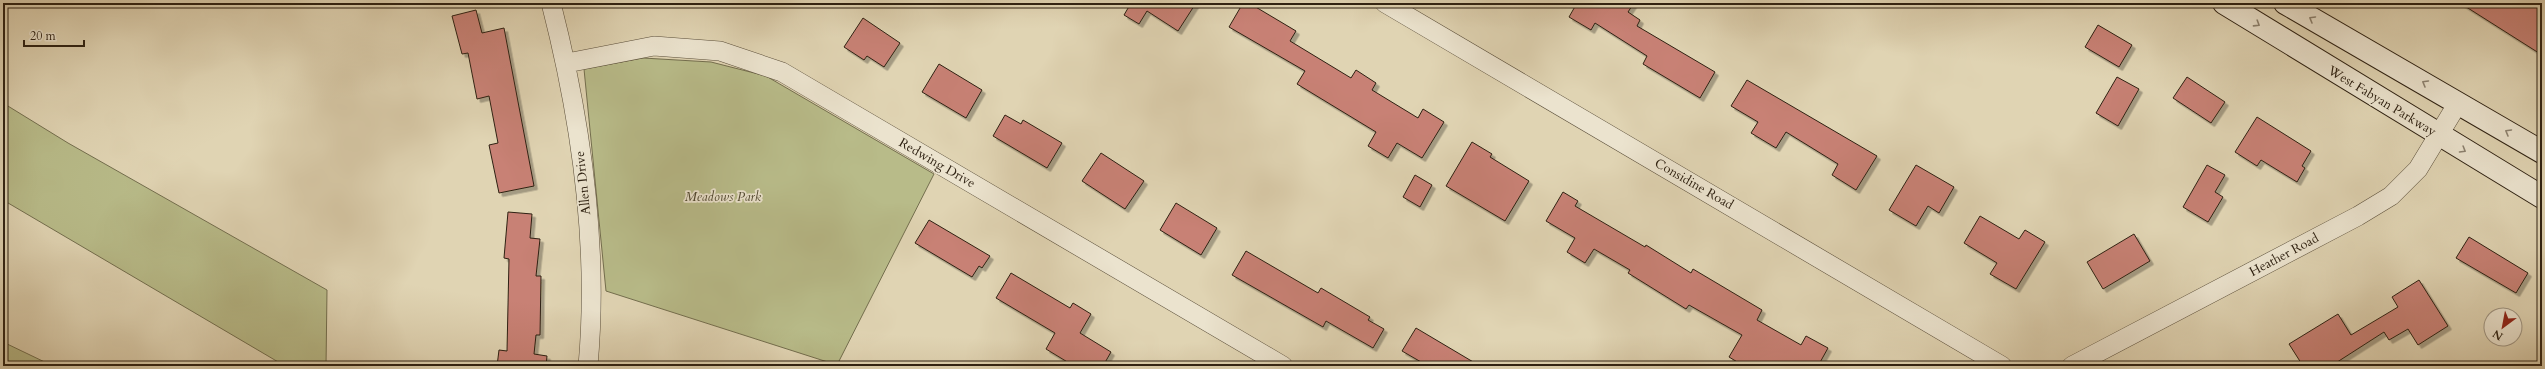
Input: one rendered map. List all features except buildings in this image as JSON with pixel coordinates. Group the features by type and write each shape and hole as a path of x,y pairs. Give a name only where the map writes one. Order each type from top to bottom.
{"main road":[{"name":"West Fabyan Parkway","path":"2224,3 2542,197"},
{"path":"2285,3 2542,152"}],"street":[{"name":"Allen Drive","path":"552,3 567,63 586,186 592,318 588,366"},
{"name":"Considine Road","path":"1385,3 2002,366"},
{"name":"Redwing Drive","path":"567,63 654,46 720,52 782,72 1283,366"},
{"name":"Heather Road","path":"2072,366 2358,216 2385,200 2418,169 2458,103"}],"green space":[{"name":"Meadows Park","path":"643,58 711,62 766,76 934,174 837,365 606,291 584,69"},
{"path":"3,103 68,143 327,290 326,366 285,366 3,200"},
{"path":"3,342 53,366 3,366"}]}
